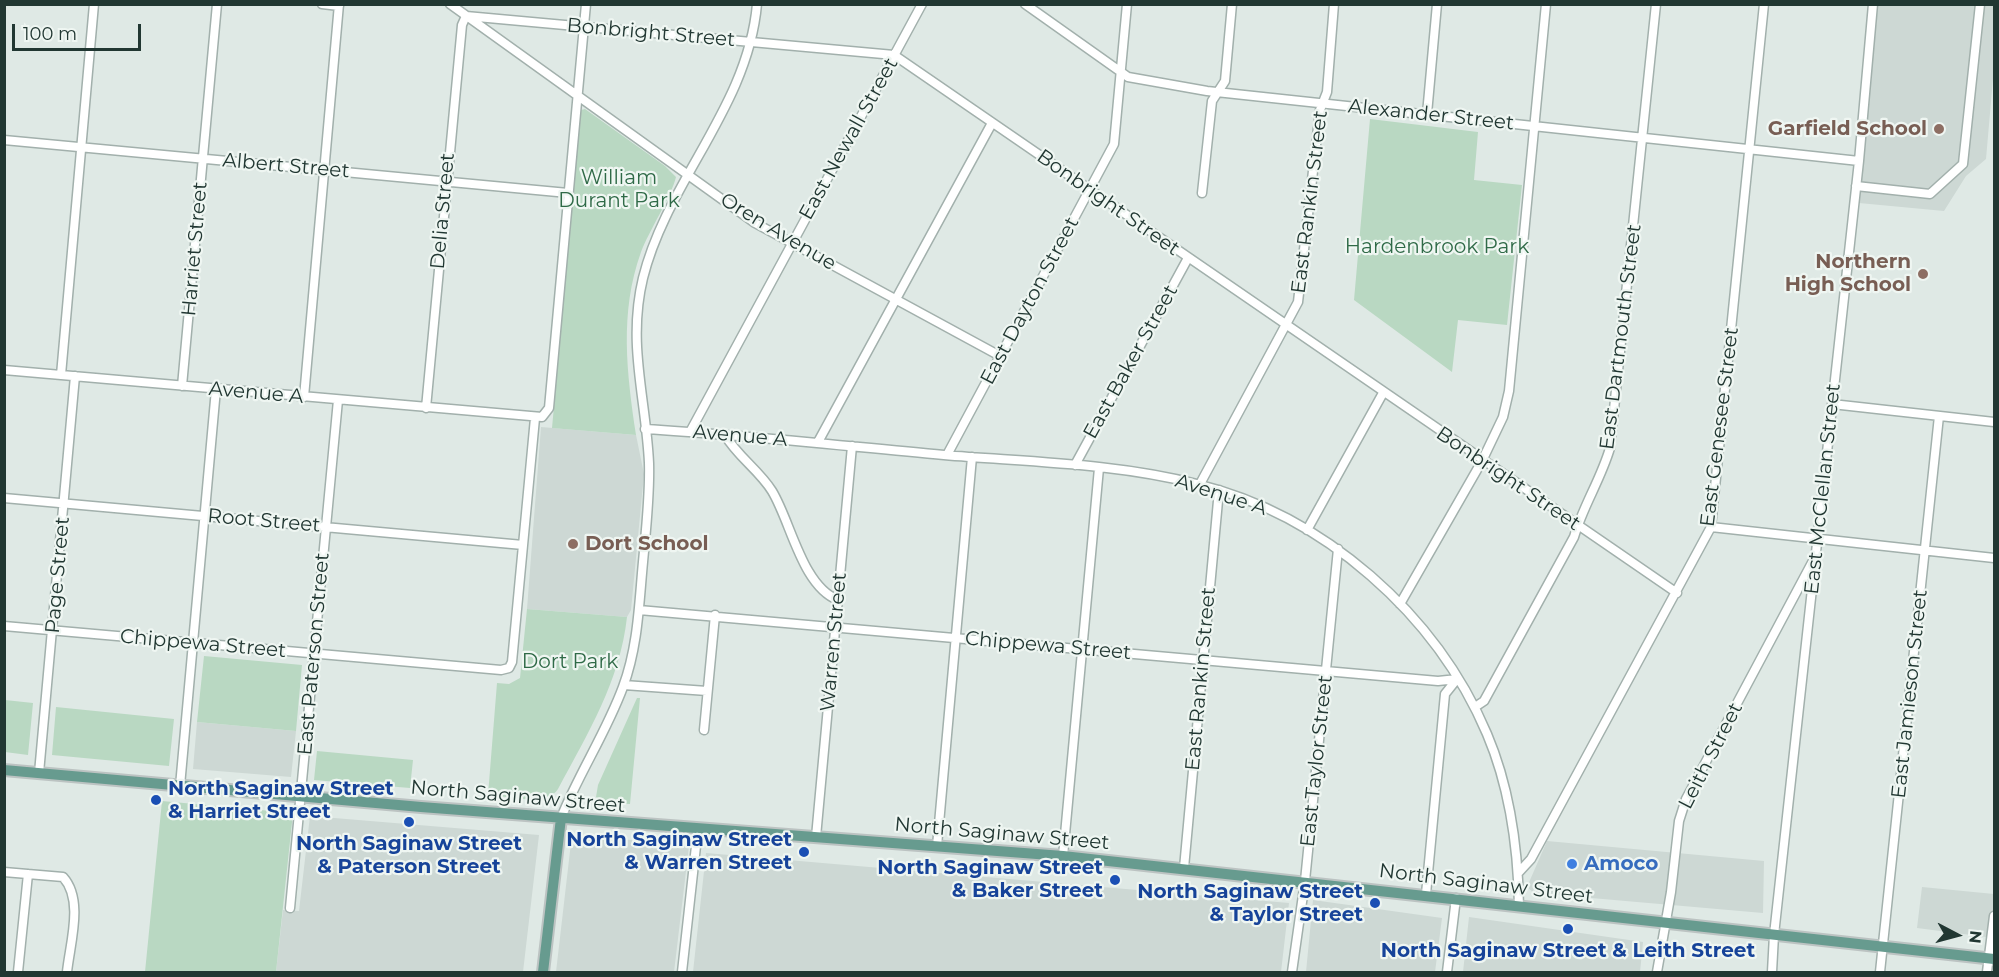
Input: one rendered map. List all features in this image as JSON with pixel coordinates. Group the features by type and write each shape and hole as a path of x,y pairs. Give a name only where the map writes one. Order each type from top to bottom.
{"main road":[{"name":"North Saginaw Street","path":"4,770 561,818 1063,855 1991,958"},
{"path":"543,972 561,818"}],"street":[{"path":"61,375 94,4"},
{"name":"Harriet Street","path":"182,386 217,4"},
{"path":"304,397 339,5 322,4"},
{"name":"Oren Avenue","path":"450,4 576,97 755,223 1000,356"},
{"path":"523,545 539,418 549,408 586,4"},
{"path":"561,818 624,686 633,654 639,610 649,481 635,353 639,295 655,243 736,87 752,42 757,4"},
{"name":"East Newall Street","path":"690,432 922,4"},
{"name":"Alexander Street","path":"1025,4 1128,77 1219,92 1859,161"},
{"name":"East Dayton Street","path":"947,455 1114,144 1127,4"},
{"path":"1202,193 1212,101 1226,81 1232,4"},
{"name":"East Rankin Street","path":"1200,484 1298,302 1321,102 1327,92 1335,4"},
{"path":"1427,114 1437,4"},
{"path":"1400,604 1482,461 1503,417 1509,391 1546,4"},
{"name":"East Dartmouth Street","path":"1474,707 1484,701 1574,537 1577,526 1603,473 1610,448 1656,4"},
{"name":"East Genesee Street","path":"1519,872 1531,859 1711,527 1764,4"},
{"name":"East McClellan Street","path":"1772,972 1774,935 1859,161 1873,4"},
{"path":"1856,186 1930,194 1963,164 1980,4"},
{"name":"Bonbright Street","path":"466,16 894,55 1677,593"},
{"name":"Delia Street","path":"426,408 445,180 462,25 466,16"},
{"path":"818,442 992,123"},
{"name":"Albert Street","path":"4,140 568,193"},
{"name":"East Baker Street","path":"1075,465 1188,258"},
{"name":"Avenue A","path":"4,370 539,418"},
{"name":"Page Street","path":"39,773 75,376"},
{"path":"180,786 216,389"},
{"path":"1307,530 1383,393"},
{"name":"East Paterson Street","path":"290,908 316,653 338,400"},
{"path":"1832,404 1995,422"},
{"name":"East Jamieson Street","path":"1880,972 1939,416"},
{"name":"Avenue A","path":"645,429 818,442 1099,468 1200,484 1276,512 1338,549 1400,604 1436,648 1457,679 1474,707 1497,759 1508,801 1519,872 1520,906"},
{"path":"725,435 757,470 773,492 811,573 827,596 838,600"},
{"name":"Warren Street","path":"816,837 852,446"},
{"path":"937,846 972,457"},
{"name":"East Baker Street","path":"1063,855 1099,468"},
{"name":"East Rankin Street","path":"1184,868 1219,490"},
{"name":"Root Street","path":"4,498 523,545"},
{"path":"1711,527 1995,558"},
{"name":"Chippewa Street","path":"4,626 501,670 509,668 512,662 523,545"},
{"name":"East Taylor Street","path":"1292,972 1305,881 1338,549"},
{"name":"Leith Street","path":"1657,972 1671,892 1679,821 1686,799 1816,556"},
{"name":"Chippewa Street","path":"639,610 1437,681 1457,679"},
{"path":"704,730 715,615"},
{"path":"1426,894 1445,694 1457,679"},
{"path":"624,686 707,691"},
{"path":"682,972 698,828"},
{"path":"4,872 63,877 72,888 74,900 67,972"},
{"path":"18,972 28,874"},
{"path":"1447,972 1456,898"},
{"path":"1987,972 1991,958 1995,916"}],"shaded area":[{"path":"1878,5 1994,5 1994,67 1986,159 1966,176 1944,211 1859,203"},
{"path":"541,427 636,435 644,474 631,610 627,617 527,609"},
{"path":"197,722 296,731 291,777 193,769"},
{"path":"310,816 539,835 523,972 276,972 283,910 299,911"},
{"path":"572,834 689,846 674,972 556,972"},
{"path":"1547,841 1764,861 1763,913 1534,893 1527,887"},
{"path":"706,853 1289,903 1281,972 693,972"},
{"path":"1922,887 1994,894 1994,938 1917,928"},
{"path":"1313,900 1442,918 1435,972 1306,972"},
{"path":"1469,917 1643,942 1640,972 1463,972"}],"green space":[{"name":"William Durant Park","path":"585,109 665,166 676,177 641,252 630,298 627,344 636,435 552,428 581,110"},
{"name":"Hardenbrook Park","path":"1370,119 1478,132 1474,180 1522,185 1507,325 1458,320 1452,372 1354,300"},
{"name":"Dort Park","path":"527,609 627,617 610,685 591,727 558,789 545,798 536,799 488,795 497,683 509,684 520,678"},
{"path":"204,656 302,665 296,731 197,722"},
{"name":"Dort Park","path":"637,698 640,698 630,804 603,803 596,797 598,785"},
{"path":"5,700 33,703 28,755 5,752"},
{"path":"56,707 174,719 169,766 52,755"},
{"path":"317,751 413,760 410,788 314,780"},
{"path":"162,801 293,813 276,972 145,972"}],"place":[{"name":"Garfield School","path":"1939,129"},
{"name":"Northern High School","path":"1923,274"},
{"name":"Dort School","path":"573,544"},
{"name":"North Saginaw Street & Harriet Street","path":"156,800"},
{"name":"North Saginaw Street & Paterson Street","path":"409,822"},
{"name":"North Saginaw Street & Warren Street","path":"804,852"},
{"name":"Amoco","path":"1572,864"},
{"name":"North Saginaw Street & Baker Street","path":"1115,880"},
{"name":"North Saginaw Street & Taylor Street","path":"1375,903"},
{"name":"North Saginaw Street & Leith Street","path":"1568,929"}]}
